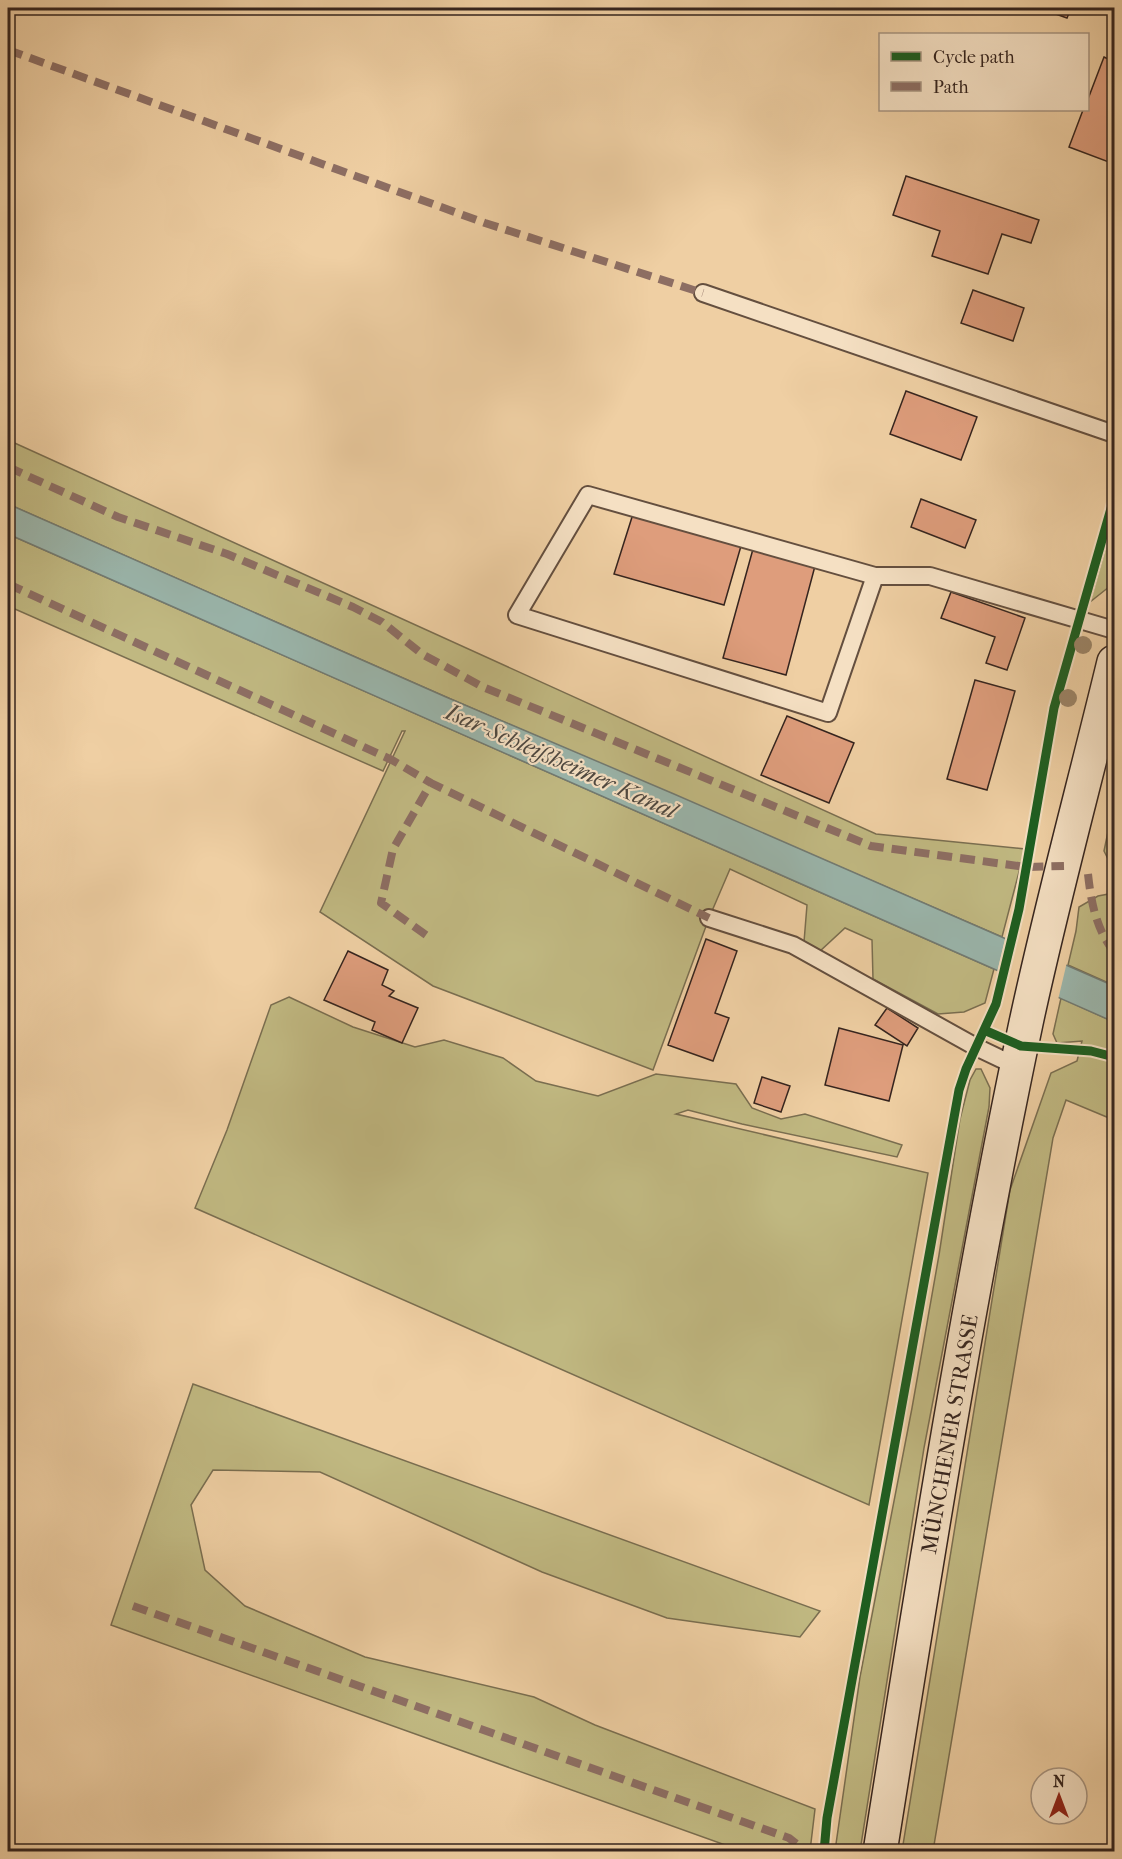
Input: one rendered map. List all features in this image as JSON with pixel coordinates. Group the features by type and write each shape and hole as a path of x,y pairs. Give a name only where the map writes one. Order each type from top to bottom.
{"main road":[{"name":"MÜNCHENER STRASSE","path":"880,1851 939,1483 1027,1018 1049,920 1114,662"}],"lane":[{"path":"703,293 1114,434"},
{"path":"875,576 828,713 517,615 588,495 875,576 930,576 1114,630"},
{"path":"709,918 793,945 976,1047 1018,1066"}],"path":[{"path":"1046,750 1050,729"}],"shaded area":[{"path":"8,440 876,834 1025,849 1002,937 446,697 8,504"},
{"path":"1114,519 1114,583 1090,602"},
{"path":"8,534 994,969 985,1003 964,1012 938,1014 873,979 872,940 845,928 820,951 804,942 807,905 730,869 709,918 653,1070 433,986 320,912 405,731 402,731 383,771 8,606"},
{"path":"1114,803 1114,866 1111,865 1104,851"},
{"path":"1114,893 1113,985 1068,965 1079,907 1098,896"},
{"path":"289,997 353,1027 415,1047 444,1040 503,1058 536,1081 598,1096 656,1074 736,1084 752,1108 781,1119 805,1114 902,1145 897,1157 742,1124 688,1110 676,1114 928,1173 869,1505 195,1208 227,1130 271,1005"},
{"path":"1061,998 1114,1022 1114,1120 1066,1100 1053,1138 933,1851 902,1851 1010,1190 1051,1073 1077,1061 1082,1041 1057,1043 1053,1034"},
{"path":"976,1069 981,1069 990,1088 989,1107 924,1448 860,1851 835,1851 860,1677 912,1408 960,1119 970,1080"},
{"path":"193,1384 820,1611 800,1637 667,1618 542,1572 320,1472 213,1470 191,1505 205,1570 245,1606 365,1657 534,1697 595,1725 815,1809 810,1851 742,1851 111,1625"}],"water":[{"name":"Isar-Schleißheimer Kanal","path":"8,504 446,697 1114,986 1114,1022 8,534"}],"pier":[{"path":"1006,935 1067,962 1058,1000 997,973"}],"building":[{"path":"1051,8 1071,8 1067,18 1050,12"},
{"path":"1104,57 1114,62 1114,164 1069,147 1083,111 1089,111 1089,96"},
{"path":"906,176 1039,220 1031,243 1002,234 988,274 932,256 940,231 893,215"},
{"path":"973,290 1024,308 1013,341 961,323"},
{"path":"906,391 977,417 961,460 890,434"},
{"path":"921,499 976,520 965,548 911,527"},
{"path":"633,514 741,546 724,605 614,574"},
{"path":"753,549 815,566 786,675 723,658"},
{"path":"951,592 1025,618 1007,670 986,663 995,637 941,618"},
{"path":"975,680 1015,691 987,790 947,779"},
{"path":"787,716 854,743 829,803 761,775"},
{"path":"706,939 737,951 715,1013 729,1018 713,1061 668,1045"},
{"path":"348,951 388,970 382,985 394,991 389,996 418,1008 402,1043 372,1030 375,1022 324,1000"},
{"path":"887,1008 918,1028 907,1046 875,1025"},
{"path":"839,1028 903,1045 889,1101 825,1085"},
{"path":"762,1077 790,1086 781,1112 754,1103"}],"marked path":[{"path":"8,50 485,223 703,293"},
{"path":"8,467 118,517 227,554 353,607 382,622 422,654 483,687 871,846 1026,867 1064,866"},
{"path":"8,584 392,760 431,783"},
{"path":"426,935 381,903 393,849 431,783 709,918"},
{"path":"1088,874 1095,915 1114,952"},
{"path":"133,1606 789,1838 807,1852"}],"cycle path":[{"path":"824,1852 827,1818 959,1090 966,1069 996,1004 1019,909 1054,708 1114,498"},
{"path":"984,1030 1021,1046 1091,1051 1114,1057"}]}
